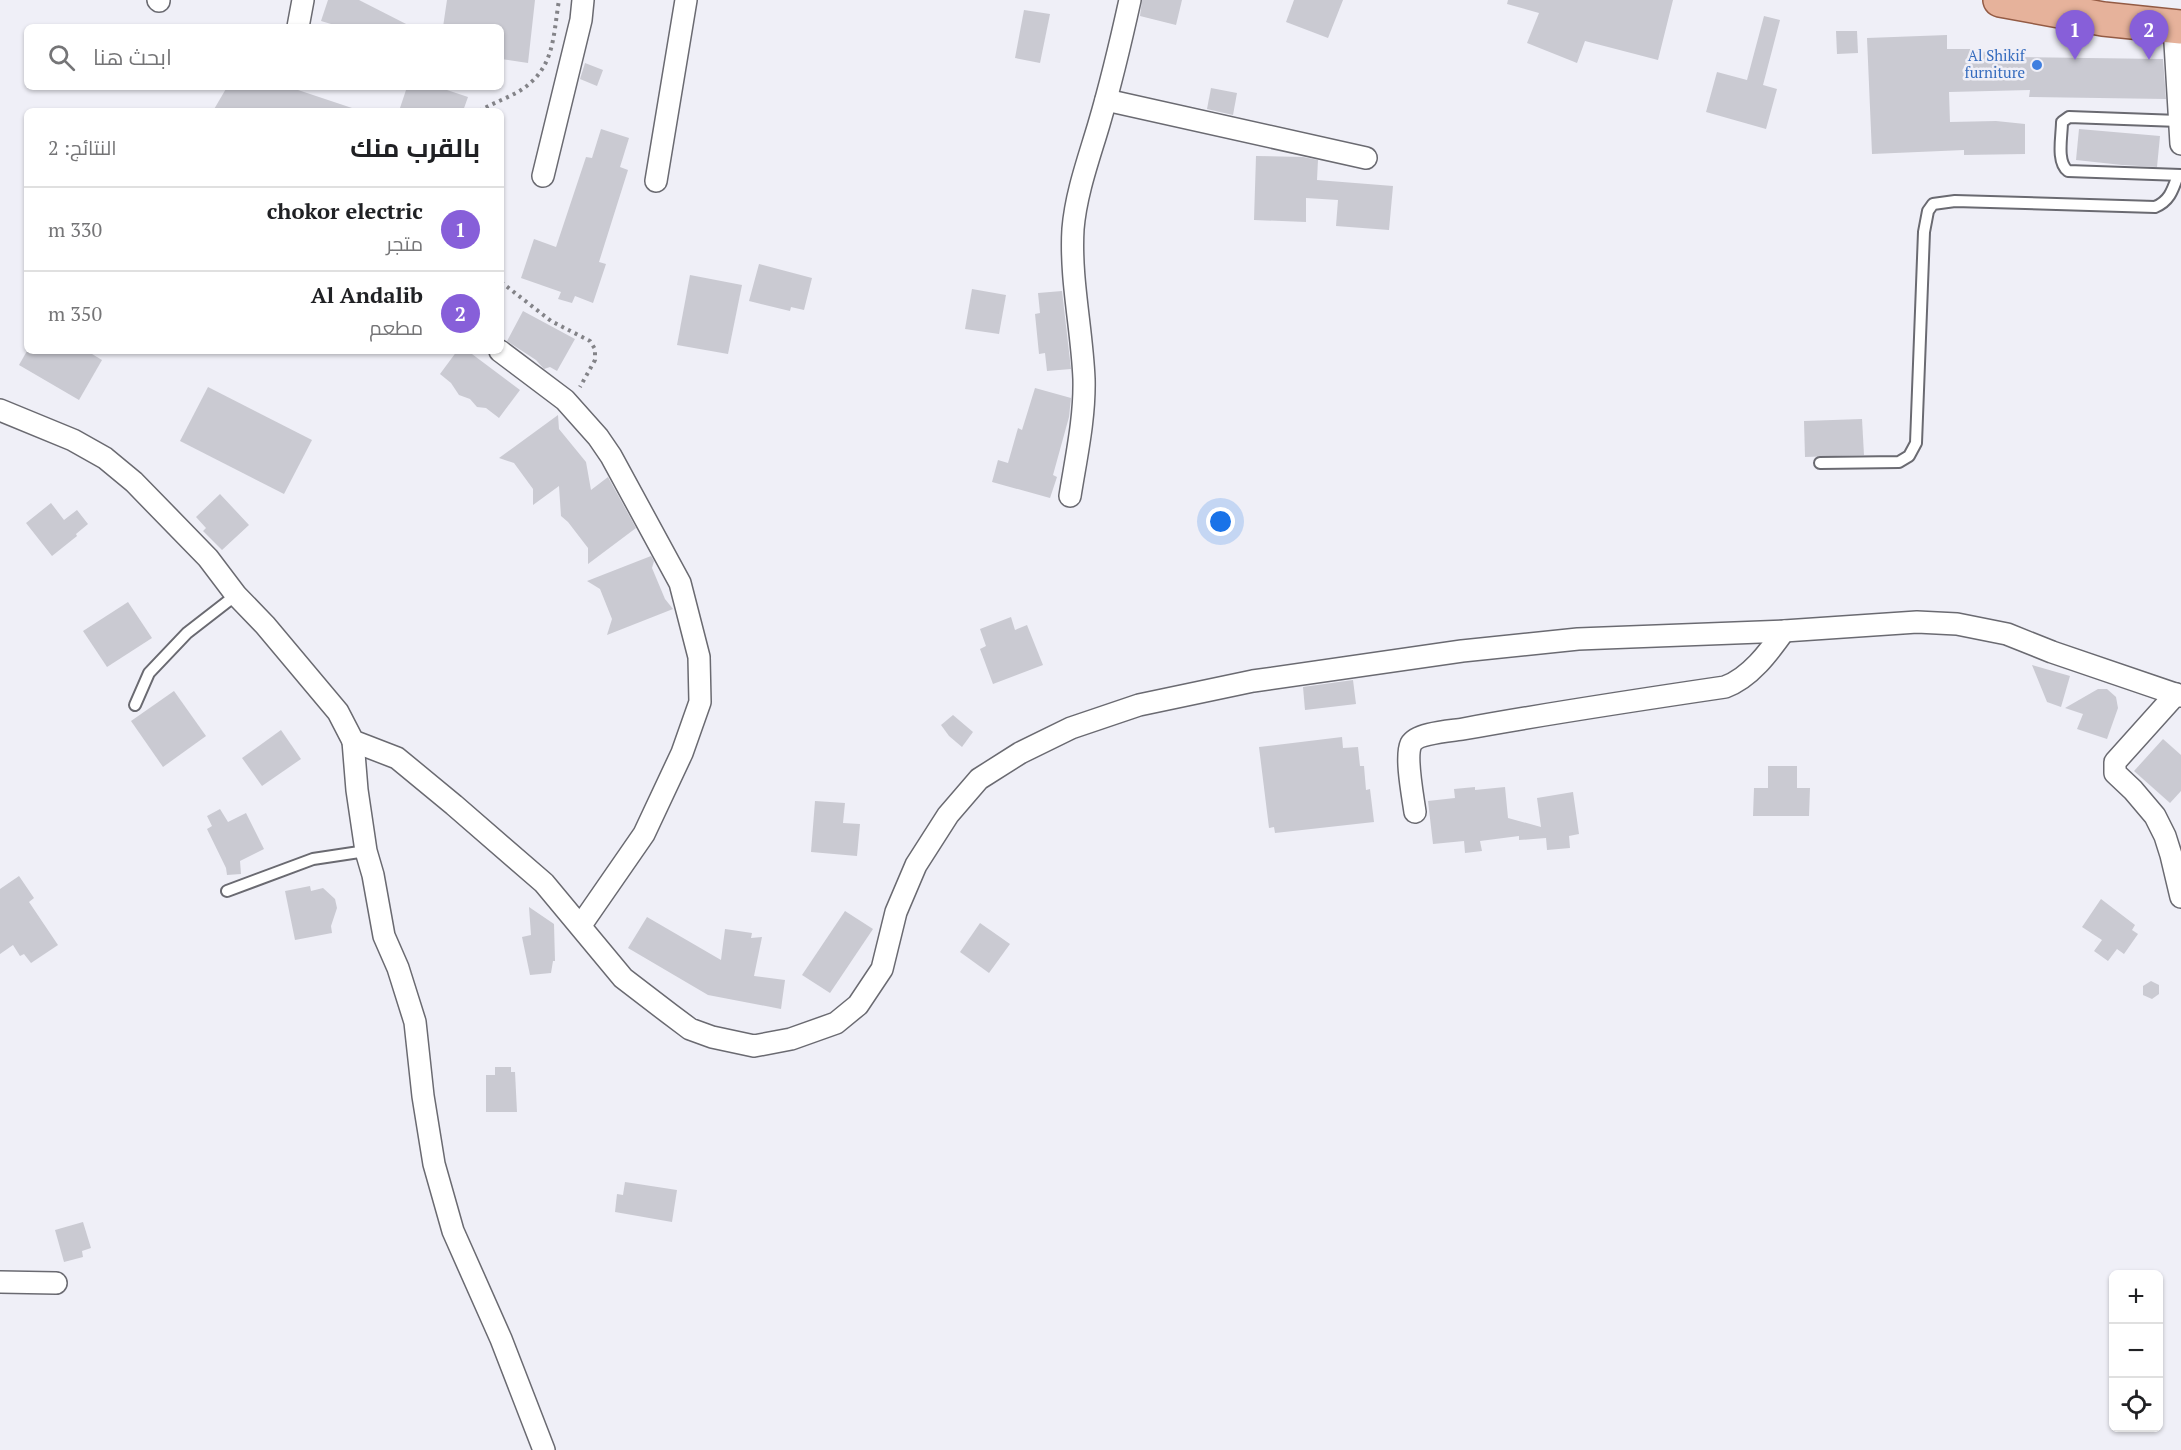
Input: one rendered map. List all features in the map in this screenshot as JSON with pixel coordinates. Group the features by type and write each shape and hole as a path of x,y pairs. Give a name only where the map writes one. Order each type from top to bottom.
{"main road":[{"path":"2000,0 2104,9 2178,27"}],"street":[{"path":"299,24 303,0"},
{"path":"543,176 581,20 583,0"},
{"path":"656,181 686,0"},
{"path":"1070,496 1081,428 1084,382 1079,312 1073,271 1076,205 1106,100 1130,0"},
{"path":"2178,27 2181,144"},
{"path":"1106,100 1366,158"},
{"path":"504,354 565,400 598,437 611,456 680,583 699,657 700,702 682,753 644,834 581,925"},
{"path":"0,410 73,440 105,458 134,482 208,558 236,594 338,712 353,741 366,851 375,884 384,936 398,968 416,1022 423,1096 432,1153 453,1231 501,1339 544,1450"},
{"path":"353,741 397,758 544,883 623,978 690,1029 712,1037 754,1046 791,1039 836,1023 858,1005 882,969 896,912 916,865 948,815 979,779 1020,753 1071,728 1139,705 1253,681 1462,651 1578,639 1784,631 1891,623 1957,624 2007,634 2179,695 2115,762 2114,769 2118,779 2133,790 2155,816 2171,855 2181,897"},
{"path":"1415,812 1410,758 1415,739 1425,735 1471,727 1725,687 1738,681 1767,654 1784,631"},
{"path":"0,1282 57,1283"}],"lane":[{"path":"1820,464 1899,462 1909,456 1916,443 1924,232 1928,211 1933,204 1954,201 2155,207 2168,199 2180,175 2068,171 2062,164 2062,122 2069,117 2179,121"},
{"path":"135,705 149,673 187,633 236,594"},
{"path":"227,891 313,859 366,851"}],"path":[{"path":"485,108 520,90 541,73 551,49 559,0"},
{"path":"504,284 551,321 585,338 592,345 596,354 594,364 582,381 578,392 565,400"}],"building":[{"path":"328,0 359,0 406,24 331,24 321,21"},
{"path":"447,0 535,0 528,63 504,59 504,24 443,24"},
{"path":"1142,0 1182,0 1176,25 1140,16"},
{"path":"1294,0 1343,0 1328,38 1286,22"},
{"path":"1508,0 1673,0 1658,60 1585,41 1577,63 1527,43 1539,13 1507,4"},
{"path":"1024,10 1050,14 1040,63 1015,58"},
{"path":"1764,16 1780,20 1763,85 1777,89 1766,129 1706,112 1717,72 1747,80"},
{"path":"1836,31 1857,31 1858,53 1837,54"},
{"path":"1947,35 1947,49 1975,49 1975,52 2016,51 2018,57 2163,59 2166,99 2029,97 2030,90 1949,92 1950,122 1996,121 2025,124 2025,154 1964,155 1964,150 1872,154 1867,38"},
{"path":"585,63 603,70 597,86 580,79"},
{"path":"1211,88 1237,93 1233,115 1207,109"},
{"path":"225,90 298,90 352,108 215,108"},
{"path":"406,90 447,90 468,97 464,108 400,108"},
{"path":"601,129 629,138 620,167 628,170 599,262 606,264 593,303 575,296 572,303 558,299 561,292 521,278 534,239 556,247 586,157 592,158"},
{"path":"2079,129 2160,136 2157,167 2076,160"},
{"path":"1256,156 1303,157 1318,160 1317,180 1393,186 1389,230 1336,226 1338,200 1306,198 1306,222 1254,220"},
{"path":"759,264 812,278 804,310 791,307 790,311 749,301"},
{"path":"690,275 742,285 728,354 677,345"},
{"path":"972,289 1006,295 999,334 965,329"},
{"path":"1062,291 1071,369 1047,371 1045,353 1039,354 1035,314 1040,313 1038,293"},
{"path":"523,311 575,339 557,371 550,367 544,369 536,360 507,341"},
{"path":"25,354 92,354 102,360 79,400 19,365"},
{"path":"455,354 472,354 520,390 499,418 486,408 477,407 470,399 459,395 451,383 440,374"},
{"path":"208,387 312,440 284,494 180,441"},
{"path":"1035,388 1071,398 1069,417 1053,475 1057,477 1050,498 992,482 998,460 1008,463 1018,428 1022,430"},
{"path":"558,415 559,429 586,462 591,490 608,477 636,528 588,564 588,548 561,516 559,486 533,505 533,489 514,463 499,458"},
{"path":"1862,419 1864,455 1805,457 1804,421"},
{"path":"220,494 249,525 222,550 203,531 206,528 196,517"},
{"path":"51,503 64,520 77,510 88,524 52,556 26,523"},
{"path":"651,556 654,561 652,568 665,599 673,609 607,635 612,619 600,589 587,581"},
{"path":"128,602 152,638 107,667 83,631"},
{"path":"1011,617 1015,630 1027,625 1043,665 993,684 980,649 986,646 980,629"},
{"path":"2032,665 2070,676 2061,707 2047,702"},
{"path":"1353,680 1356,704 1305,710 1303,687"},
{"path":"2098,689 2107,689 2116,697 2118,708 2107,739 2077,729 2083,714 2065,708"},
{"path":"174,691 206,736 163,767 131,721"},
{"path":"953,715 973,732 962,747 949,736 941,725"},
{"path":"281,730 301,759 262,786 242,758"},
{"path":"1342,737 1343,748 1358,747 1360,766 1364,766 1366,790 1370,789 1374,822 1275,833 1274,827 1269,828 1259,747"},
{"path":"2163,739 2181,755 2181,791 2170,803 2134,771"},
{"path":"1768,766 1797,766 1797,788 1810,788 1809,816 1753,816 1754,788 1768,788"},
{"path":"1475,787 1475,790 1505,787 1508,818 1541,827 1537,798 1573,792 1579,834 1569,836 1570,848 1547,850 1546,838 1519,840 1519,836 1480,841 1482,851 1465,853 1464,841 1433,844 1428,801 1455,798 1454,789"},
{"path":"815,801 845,803 843,823 860,824 857,856 811,852"},
{"path":"220,809 228,822 246,813 264,849 240,861 241,874 227,875 226,868 207,829 212,826 207,816"},
{"path":"19,876 34,898 29,902 58,945 31,963 24,954 20,956 13,945 0,954 0,889"},
{"path":"310,886 311,891 323,888 335,899 337,908 331,926 332,933 295,940 285,891"},
{"path":"2101,899 2135,925 2132,930 2138,934 2124,954 2117,949 2108,961 2094,951 2102,940 2082,927"},
{"path":"529,907 554,924 555,961 553,961 551,973 530,975 522,937 531,935"},
{"path":"845,911 873,929 830,993 802,975"},
{"path":"647,917 721,960 725,929 752,933 751,938 762,937 754,976 785,980 781,1009 708,995 628,948"},
{"path":"980,923 1010,944 989,973 960,952"},
{"path":"2151,981 2159,985 2159,994 2152,999 2143,995 2143,986"},
{"path":"495,1067 511,1067 511,1072 515,1072 517,1112 486,1112 486,1075 495,1075"},
{"path":"625,1182 677,1190 672,1222 615,1212 617,1194 623,1195"},
{"path":"83,1222 91,1248 82,1251 83,1257 64,1262 55,1230"}],"place":[{"name":"chokor electric","path":"2075,60"},
{"name":"Al Andalib","path":"2149,60"},
{"name":"Al Shikif furniture","path":"2037,65"}]}
